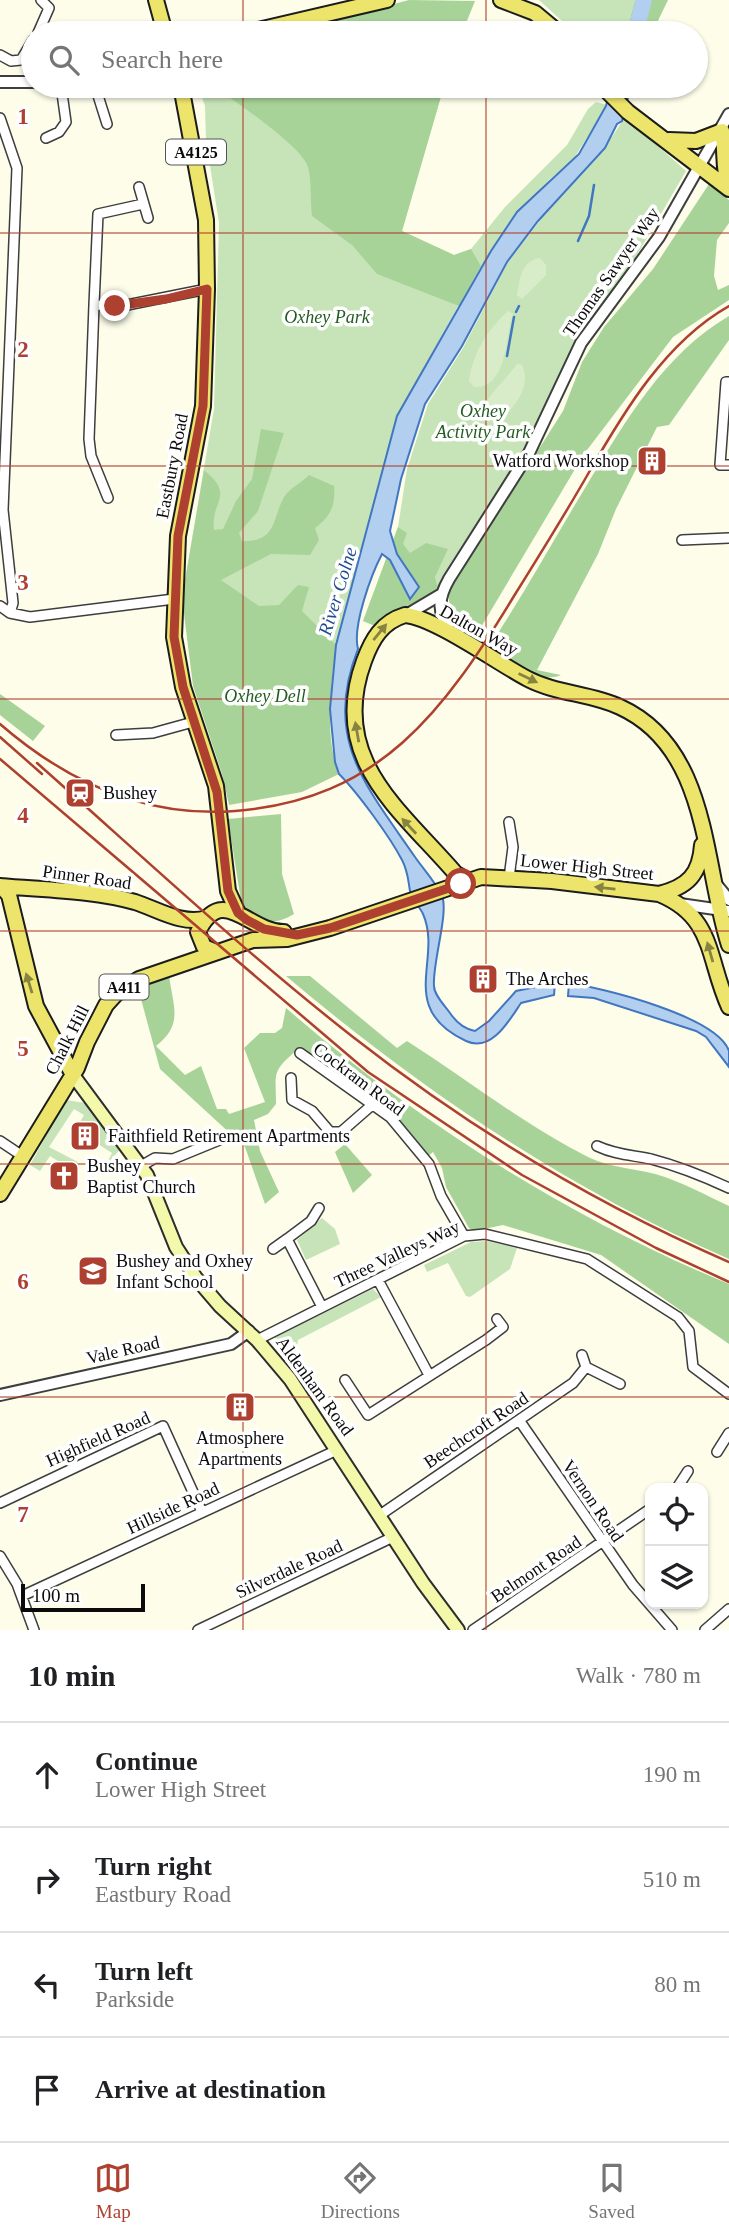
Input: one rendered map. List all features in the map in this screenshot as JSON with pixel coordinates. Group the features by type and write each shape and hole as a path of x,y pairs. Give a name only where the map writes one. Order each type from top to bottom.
{"main road":[{"path":"156,0 162,21"},
{"path":"297,21 387,0"},
{"path":"500,0 519,3 545,21"},
{"name":"Eastbury Road","path":"183,98 206,220 207,289 203,406 178,536 174,637 193,722 217,792 228,891 243,917"},
{"path":"614,98 625,110 729,188"},
{"path":"668,140 696,141 722,131 725,148 723,168 729,188"},
{"path":"408,614 384,625 372,642 356,693 355,719 364,759 388,800 452,869 467,880"},
{"name":"Dalton Way","path":"408,614 451,634 531,681 596,698 642,719 672,753 697,803 715,882 726,907 728,937"},
{"path":"659,894 683,885 695,875 701,860 703,829"},
{"path":"441,890 450,878 452,869"},
{"name":"Lower High Street","path":"244,943 264,939 287,939 330,928 467,880 509,878 659,894 680,904"},
{"name":"Pinner Road","path":"0,886 112,897 184,920 196,921 211,915"},
{"name":"Aldenham Road","path":"0,886 9,895 29,982 55,1045 70,1071 141,1166 176,1247 196,1278 220,1306 253,1335 298,1390 393,1537 458,1630"},
{"path":"13,909 25,888"},
{"path":"211,915 224,910 243,917 249,934 244,943 216,952 204,947 199,939 198,932 228,891"},
{"path":"680,904 702,927 729,1007"},
{"name":"Lower High Street","path":"243,917 264,929 297,935"},
{"path":"184,920 190,931 192,944 186,961"},
{"name":"Chalk Hill","path":"0,1194 24,1157 70,1071 85,1052 87,1042 116,994 139,979 216,952"},
{"path":"55,1045 69,1050 87,1042"}],"street":[{"path":"41,0 49,8 43,21"},
{"path":"0,55 11,61 21,60"},
{"path":"0,82 21,82"},
{"path":"46,138 59,132 66,122 64,98"},
{"path":"99,98 107,124"},
{"name":"Thomas Sawyer Way","path":"408,614 440,595 529,453 581,343 659,237 722,131 729,114"},
{"path":"0,118 17,168 3,510 13,603 10,613"},
{"path":"139,187 148,218"},
{"path":"108,498 89,446 98,214 106,210 142,204"},
{"path":"94,304 122,306 207,289"},
{"path":"724,465 728,382"},
{"path":"682,540 729,538"},
{"path":"440,595 440,614 451,634"},
{"path":"0,606 10,613 45,616 174,600"},
{"path":"116,735 153,733 193,722"},
{"path":"509,822 513,847 509,878"},
{"name":"Lower High Street","path":"680,904 726,907"},
{"name":"Cockram Road","path":"300,1053 390,1117 429,1164 441,1196 464,1236"},
{"path":"291,1078 292,1100 312,1111 330,1132 341,1132 372,1105"},
{"path":"141,1166 155,1158 173,1159 229,1136"},
{"path":"0,1142 24,1157"},
{"path":"597,1146 615,1155 649,1159 690,1170 729,1188"},
{"path":"273,1249 311,1221 319,1208"},
{"name":"Three Valleys Way","path":"253,1335 322,1307 464,1236 485,1234 575,1255 597,1264 684,1323 691,1339 693,1367 729,1394"},
{"path":"287,1239 322,1307"},
{"path":"378,1280 429,1375"},
{"path":"345,1380 368,1415 502,1327 497,1319"},
{"name":"Vale Road","path":"0,1395 231,1344 253,1335"},
{"path":"582,1355 586,1367 620,1384"},
{"name":"Beechcroft Road","path":"380,1515 573,1383 586,1367"},
{"name":"Vernon Road","path":"519,1420 633,1586 672,1630"},
{"name":"Highfield Road","path":"0,1503 163,1426 202,1512"},
{"path":"717,1452 729,1433"},
{"name":"Hillside Road","path":"22,1596 337,1450"},
{"path":"680,1483 688,1471"},
{"name":"Belmont Road","path":"473,1630 645,1512"},
{"name":"Silverdale Road","path":"198,1630 393,1537"},
{"path":"0,1556 22,1596 34,1630"},
{"path":"705,1630 729,1609"}],"green space":[{"path":"409,0 475,1 467,21 331,21"},
{"path":"539,0 635,0 629,21 562,21"},
{"path":"635,0 668,0 658,21 639,21 640,15 637,21 629,21"},
{"name":"Oxhey Park","path":"202,98 441,98 402,231 454,255 471,249 505,207 567,145 588,109 596,102 607,105 573,160 550,179 477,272 397,416 336,645 324,646 182,598 214,409 219,223 206,140"},
{"path":"230,98 441,98 402,231 454,255 471,249 481,266 459,306 377,274 352,245 312,216 308,167 293,147"},
{"name":"Oxhey Activity Park","path":"625,117 686,171 637,255 573,349 526,449 438,589 421,606 401,607 378,627 363,621 398,527 407,469 428,404 463,348 508,262 542,218 602,152"},
{"path":"709,184 729,200 729,223 717,240 714,276 718,290 729,285 729,300 673,337 584,454 477,634 453,610 449,591 563,411 582,362 604,327 653,269"},
{"path":"540,258 546,265 546,275 522,299 517,295 522,272 529,263"},
{"path":"508,311 513,314 499,370 485,385 474,387 469,381 478,351 494,326"},
{"path":"729,316 729,340 669,425 657,427 616,509 598,554 537,670 561,675 543,676 524,668 491,644 632,412 685,349"},
{"path":"517,364 521,364 525,378 521,393 513,407 502,418 488,417 483,408 485,404"},
{"name":"Oxhey Dell","path":"261,429 284,433 258,511 239,533 242,541 262,538 268,533 284,497 309,475 334,486 333,505 325,520 315,528 319,540 310,555 271,554 221,580 259,606 279,605 298,585 309,587 302,611 336,645 330,727 339,774 302,792 229,805 222,774 193,686 182,598 204,470 219,486 220,499 215,512 214,530 223,529 236,501 252,479"},
{"path":"398,527 407,533 403,544 410,553 426,543 448,549 435,577 438,589 421,606 401,607 378,627 363,621"},
{"path":"0,694 45,726 33,741 0,715"},
{"path":"281,814 282,874 294,914 280,920 267,921 255,917 242,907 228,819"},
{"path":"169,975 174,1006 173,1022 165,1038 156,1046 185,1075 201,1066 217,1109 226,1109 229,1114 265,1102 244,1048 260,1033 275,1033 282,1028 286,1008 388,1090 497,1164 611,1229 729,1284 729,1344 601,1255 503,1225 474,1231 469,1228 446,1187 442,1168 433,1152 428,1156 407,1134 297,1050 283,1063 277,1074 276,1104 268,1114 254,1120 260,1151 279,1192 265,1204 245,1147 160,1069 138,988"},
{"path":"286,976 310,976 397,1048 407,1041 518,1116 588,1157 665,1177 729,1206 729,1259 610,1201 497,1134 389,1058"},
{"path":"66,1100 85,1103 120,1149 103,1171 112,1153 90,1139 95,1131 80,1122 84,1115 74,1109 49,1147 78,1162 72,1170 50,1156 40,1171 30,1165"},
{"path":"345,1144 372,1175 353,1193 335,1152"},
{"path":"322,1218 335,1229 340,1244 306,1260 297,1240"},
{"path":"487,1241 517,1248 510,1269 470,1297 466,1296 448,1263 427,1272 424,1265 471,1242"},
{"path":"373,1289 381,1297 298,1340 295,1362 291,1365 274,1345 275,1337"}],"water":[{"path":"608,98 628,98 622,121 617,124 605,148 538,221 507,262 462,346 425,404 401,479 390,531 397,554 419,587 410,599 390,560 382,554 364,601 358,628 358,649 348,681 345,710 355,761 381,808 442,896 444,904 434,977 434,989 440,1000 458,1022 475,1031 489,1021 516,991 555,983 554,995 521,1003 498,1033 483,1043 475,1044 445,1028 433,1014 427,998 426,982 428,931 423,914 411,894 404,864 373,816 339,774 335,762 330,709 336,645 397,416 491,251 517,212 579,154"},
{"path":"569,983 631,997 682,1015 704,1026 720,1038 729,1051 729,1067 706,1037 696,1031 594,998 568,996"}],"waterway":[{"name":"River Colne","path":"638,21 644,0"},
{"path":"578,241 589,216 594,185"},
{"path":"516,312 519,306"},
{"path":"507,356 514,317"}],"railway":[{"path":"0,724 52,763 80,779 109,792 170,809 235,811 286,803 330,789 369,768 403,743 461,677 542,551 616,427 665,359 706,321 729,306"},
{"path":"0,737 42,774"},
{"path":"0,759 368,1072 522,1175 656,1248 729,1282"},
{"path":"37,763 272,971 353,1037 441,1102 581,1189 729,1262"}],"place":[{"name":"Watford Workshop","path":"652,461"},
{"name":"Bushey","path":"80,793"},
{"name":"The Arches","path":"483,979"},
{"name":"Faithfield Retirement Apartments","path":"85,1136"},
{"name":"Bushey Baptist Church","path":"64,1176"},
{"name":"Bushey and Oxhey Infant School","path":"93,1271"},
{"name":"Atmosphere Apartments","path":"240,1407"}],"route":[{"path":"115,306 166,299 207,289 203,406 178,536 174,637 183,687 216,786 228,891 238,913 264,929 297,935 366,917 461,884"}]}
